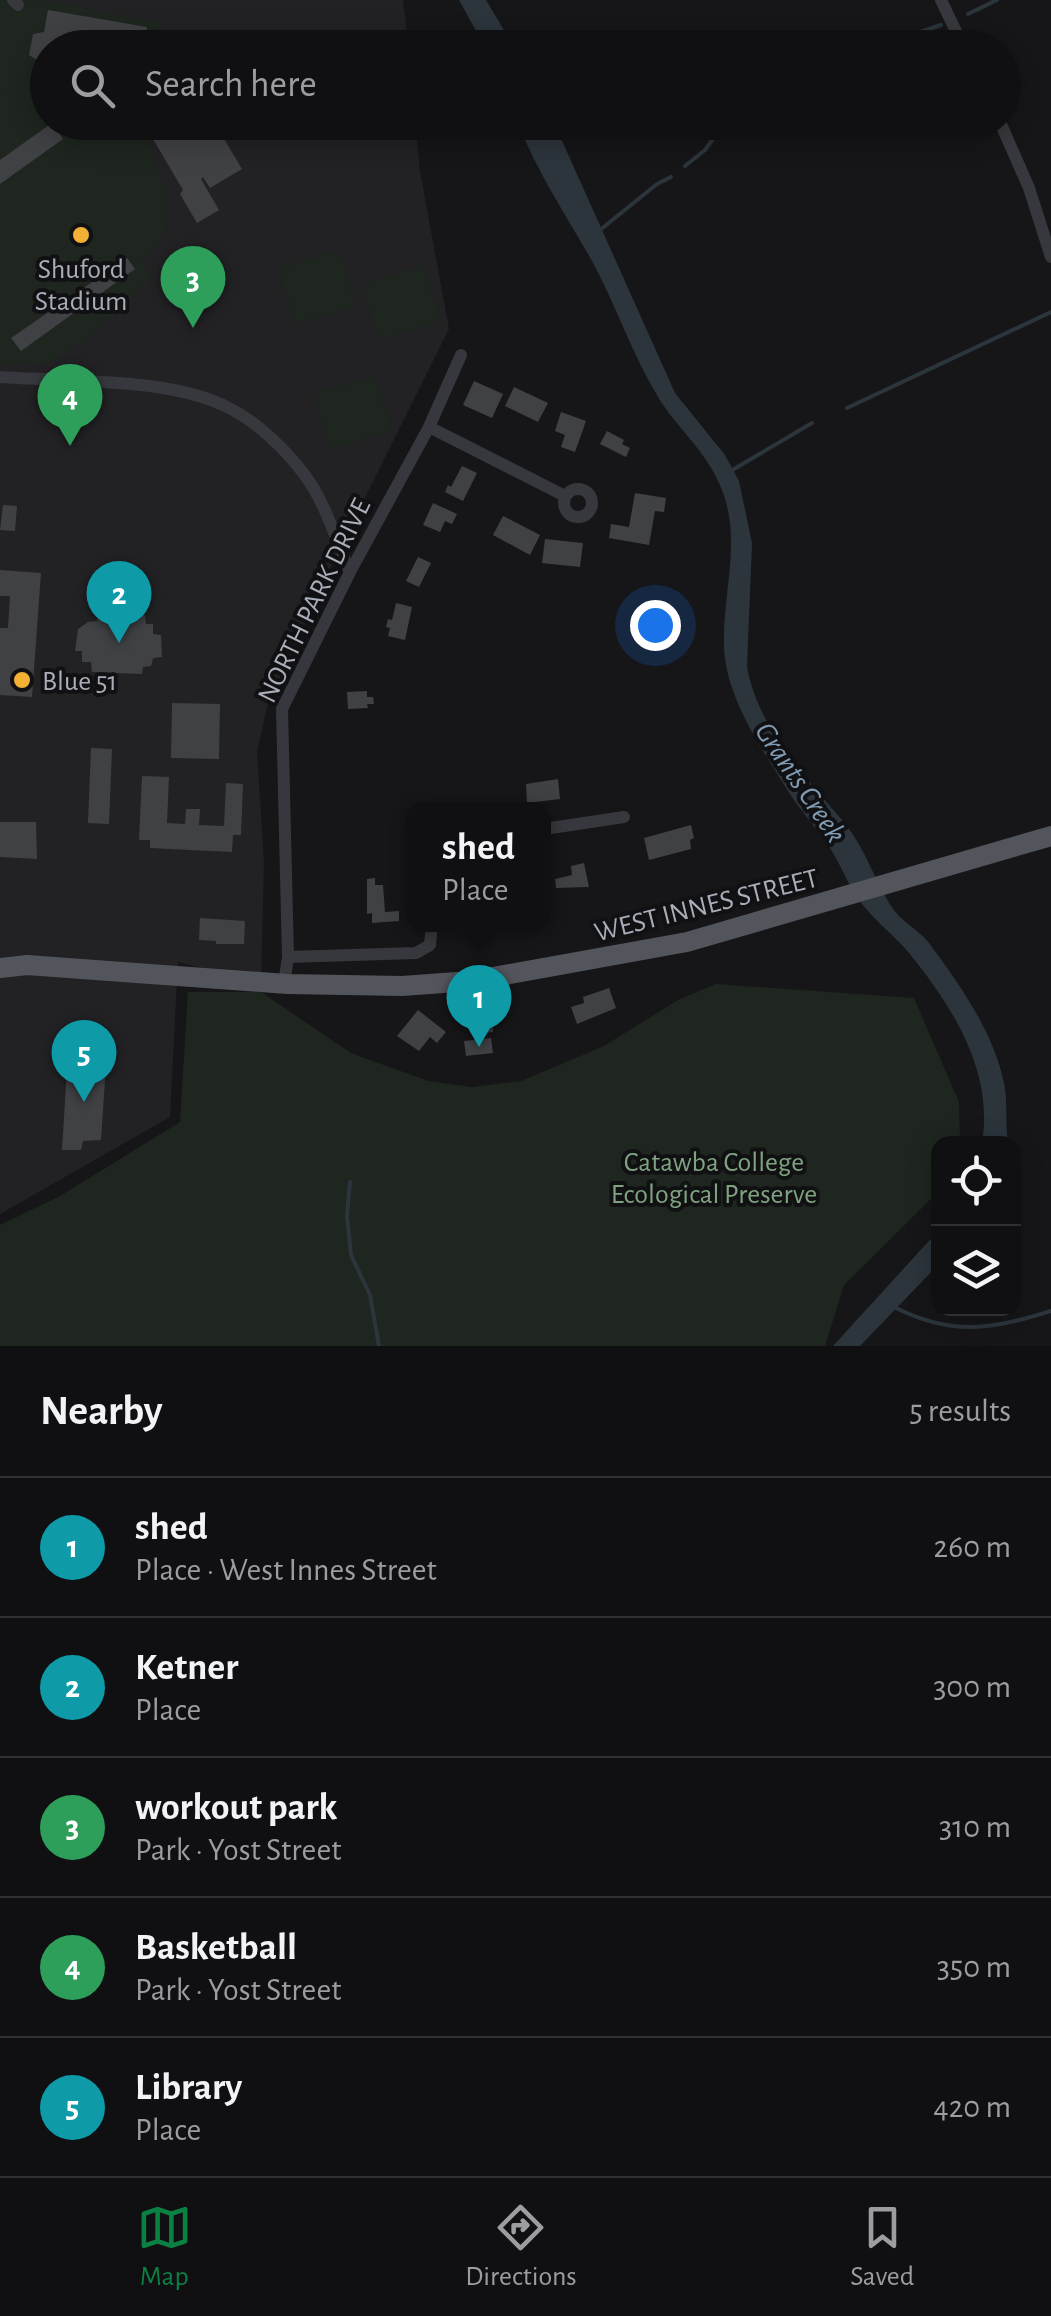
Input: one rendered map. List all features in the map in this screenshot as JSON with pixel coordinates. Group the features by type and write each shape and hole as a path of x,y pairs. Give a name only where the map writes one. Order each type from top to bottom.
{"main road":[{"name":"WEST INNES STREET","path":"3,968 27,978 204,990 247,980 402,986 533,973 687,942 1051,836"}],"street":[{"path":"941,0 955,30"},
{"path":"1008,140 1051,257"},
{"name":"NORTH PARK DRIVE","path":"284,984 288,957 282,709 429,426 461,355"},
{"path":"0,377 182,391 230,408 253,423 306,476 350,572"},
{"path":"429,426 565,496"},
{"path":"551,828 624,818"},
{"path":"288,957 416,954 430,945 431,932"}],"shaded area":[{"path":"0,0 403,0 407,30 30,30 30,140 417,140 449,329 317,594 279,686 272,686 257,752 264,862 261,982 178,962 170,1117 0,1214"}],"green space":[{"name":"Shuford Stadium","path":"0,0 48,1 162,23 160,30 30,30 30,140 150,140 168,208 158,241 143,261 150,280 84,341 46,364 0,365"},
{"path":"335,252 342,256 355,301 350,308 299,323 293,319 280,273 284,266"},
{"path":"419,267 426,272 439,317 435,323 383,338 377,334 364,289 368,282"},
{"path":"370,377 378,382 391,427 386,433 335,448 329,444 315,399 320,392"},
{"name":"Catawba College Ecological Preserve","path":"716,984 914,998 959,1102 960,1136 931,1136 931,1199 844,1285 825,1346 0,1346 0,1225 60,1196 180,1122 188,992 261,992 351,1053 428,1081 472,1087 521,1081 604,1046 678,1000"}],"water":[{"path":"459,0 486,0 504,30 476,30"},
{"name":"Grants Creek","path":"526,140 562,140 675,393 725,455 739,481 752,543 747,667 761,710 784,750 850,830 895,911 929,943 974,1009 999,1064 1008,1136 983,1136 982,1091 976,1066 955,1018 909,953 857,897 833,852 767,758 738,704 724,647 731,544 726,503 719,483 649,381 601,278"},
{"path":"931,1239 931,1272 860,1346 833,1346"}],"building":[{"path":"48,10 147,27 147,30 44,30"},
{"path":"30,139 62,140 0,184 0,160"},
{"path":"154,140 225,140 242,169 210,188 201,179 219,210 197,223 180,194 183,190"},
{"path":"127,258 135,269 21,351 11,338"},
{"path":"474,381 503,394 492,418 463,405"},
{"path":"514,387 548,403 538,422 505,406"},
{"path":"561,412 586,421 575,452 561,447 565,435 555,431"},
{"path":"607,431 630,448 626,457 600,444"},
{"path":"462,466 477,473 463,501 445,492"},
{"path":"635,493 666,498 664,512 655,511 649,545 609,538 611,524 629,527"},
{"path":"433,503 457,514 452,524 445,521 440,532 423,525"},
{"path":"3,505 17,506 15,531 0,530"},
{"path":"503,516 540,535 530,555 493,535"},
{"path":"545,539 583,543 580,567 542,563"},
{"path":"418,557 431,563 419,587 406,581"},
{"path":"0,570 41,573 32,697 0,695 0,628 8,628 10,596 0,596"},
{"path":"396,603 412,607 405,640 388,636 390,628 386,627"},
{"path":"98,612 145,615 146,624 153,624 153,634 161,635 162,657 153,658 151,666 143,667 142,674 92,672 91,662 82,662 82,651 75,651 78,629 97,621"},
{"path":"367,691 374,704 348,709 347,692"},
{"path":"172,703 220,704 219,759 171,758"},
{"path":"91,748 112,749 109,824 88,823"},
{"path":"142,776 169,777 167,823 185,824 186,809 200,809 199,825 224,826 226,783 243,784 241,835 233,835 232,852 150,848 150,840 139,840"},
{"path":"558,779 560,799 527,802 526,784"},
{"path":"0,822 36,822 37,859 0,857"},
{"path":"691,825 691,849 649,860 644,838"},
{"path":"584,863 589,887 556,888 555,879 572,875 571,866"},
{"path":"375,878 375,885 383,885 385,912 399,911 399,921 372,923 372,913 367,914 367,879"},
{"path":"200,918 245,921 244,944 199,940"},
{"path":"609,988 616,1008 577,1024 571,1007 584,1003 583,997"},
{"path":"418,1010 446,1032 437,1043 430,1037 419,1051 397,1036"},
{"path":"482,1014 482,1021 498,1019 499,1024 493,1025 493,1032 474,1034 468,1020"},
{"path":"491,1038 493,1053 466,1056 464,1041"},
{"path":"68,1052 88,1053 87,1063 106,1065 101,1140 83,1141 81,1150 62,1150"}],"waterway":[{"path":"968,14 997,0"},
{"path":"926,30 941,25"},
{"path":"685,166 712,140"},
{"path":"600,230 671,177"},
{"path":"847,408 1051,312"},
{"path":"729,472 812,423"},
{"path":"350,1182 347,1216 351,1255 370,1295 379,1346"},
{"path":"894,1307 934,1323 972,1327 1051,1311"}],"place":[{"name":"Shuford Stadium","path":"81,235"},
{"name":"workout park","path":"193,328"},
{"name":"Basketball","path":"70,446"},
{"name":"Ketner","path":"119,643"},
{"name":"Blue 51","path":"22,680"},
{"name":"shed","path":"479,1047"},
{"name":"Library","path":"84,1102"}]}
